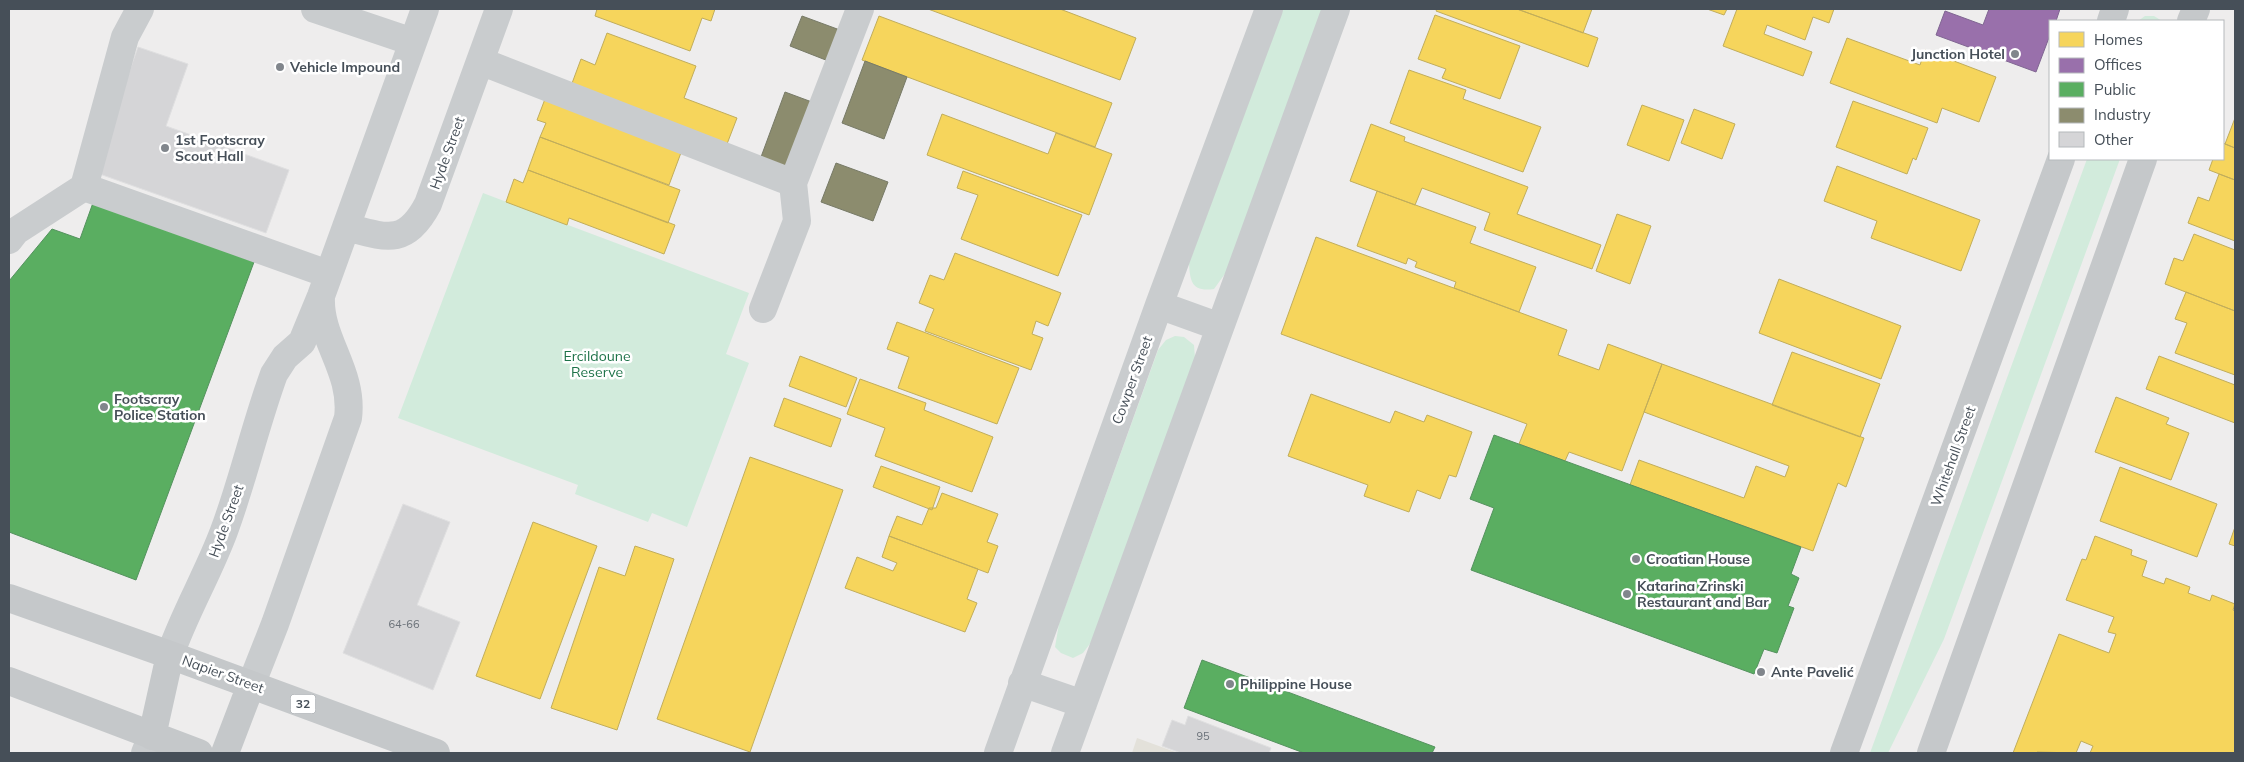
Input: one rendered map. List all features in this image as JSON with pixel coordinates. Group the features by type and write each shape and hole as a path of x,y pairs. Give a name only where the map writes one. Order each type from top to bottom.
{"main road":[{"name":"Whitehall Street","path":"1844,753 2061,160"},
{"path":"1931,753 2142,160"},
{"name":"Napier Street","path":"9,598 436,753"},
{"name":"Hyde Street","path":"149,745 170,655"},
{"path":"9,681 149,745 199,753"},
{"name":"Hyde Street","path":"225,753 250,685"}],"street":[{"path":"9,240 16,231 84,187 125,37 140,9"},
{"path":"315,9 413,42"},
{"name":"Hyde Street","path":"170,655 182,624 205,578 224,530 274,374 285,357 302,342 325,285 424,9"},
{"name":"Hyde Street","path":"346,227 368,233 395,235 406,233 416,225 428,204 499,9"},
{"path":"763,309 797,221 793,183 860,9"},
{"name":"Cowper Street","path":"998,753 1022,682 1269,9"},
{"path":"1065,753 1336,9"},
{"path":"480,61 793,183"},
{"path":"84,187 325,285"},
{"name":"Hyde Street","path":"250,685 275,624 348,418 350,406 346,378 323,320 325,285"},
{"path":"1160,304 1220,327"},
{"path":"1022,682 1083,704"}],"shaded area":[{"path":"1137,738 1178,753 1132,753"}],"green space":[{"path":"1283,9 1323,9 1227,271 1214,289 1201,289 1194,284 1190,276 1189,263"},
{"path":"2145,16 2154,16 2160,20 2139,20"},
{"path":"2087,160 2120,160 1944,639 1888,753 1870,753"},
{"name":"Ercildoune Reserve","path":"483,193 749,293 726,354 749,363 687,527 652,513 648,522 575,494 578,485 398,418"},
{"path":"1175,336 1184,337 1194,345 1195,358 1092,641 1083,653 1073,658 1061,653 1055,647 1059,624 1158,350 1166,340"}],"building: Homes":[{"path":"597,9 715,9 711,21 702,18 690,51 595,16"},
{"path":"928,9 1060,9 1136,38 1120,80"},
{"path":"1437,9 1517,9 1598,38 1588,67 1436,11"},
{"path":"1517,9 1592,9 1583,33"},
{"path":"1707,9 1727,9 1724,15"},
{"path":"1737,9 1834,9 1829,23 1813,17 1805,40 1767,25 1764,34 1812,52 1803,76 1723,46"},
{"path":"1435,15 1520,46 1500,99 1442,78 1446,69 1418,59"},
{"path":"879,16 1112,103 1095,147 862,60"},
{"path":"607,33 696,66 684,98 737,118 727,144 571,86 581,59 595,65"},
{"path":"1847,38 1920,65 1925,50 1996,77 1979,122 1942,108 1937,123 1830,83"},
{"path":"1409,70 1466,90 1463,99 1541,127 1523,172 1390,123"},
{"path":"545,99 682,150 669,185 540,137 546,123 537,120"},
{"path":"1853,101 1928,128 1916,160 1913,158 1907,174 1836,147"},
{"path":"1642,105 1684,120 1669,161 1627,145"},
{"path":"1694,109 1735,124 1722,159 1681,143"},
{"path":"942,114 1048,154 1056,133 1112,154 1089,215 927,155"},
{"path":"2235,118 2235,148 2225,144"},
{"path":"1371,124 1405,137 1404,141 1528,187 1517,214 1601,245 1592,269 1484,230 1490,213 1422,188 1415,205 1350,181"},
{"path":"540,137 680,190 668,223 528,170"},
{"path":"2224,143 2235,148 2235,180 2209,170 2213,160 2224,160"},
{"path":"1837,166 1980,220 1961,271 1871,238 1877,221 1824,201"},
{"path":"528,170 675,225 664,254 569,218 567,225 506,202 514,179 523,183"},
{"path":"963,171 1082,215 1058,276 961,239 978,195 957,188"},
{"path":"2219,174 2235,180 2235,241 2188,223 2198,197 2209,201"},
{"path":"1377,191 1476,227 1470,243 1536,267 1519,312 1454,288 1456,282 1415,267 1417,262 1408,258 1406,264 1357,246"},
{"path":"1617,214 1651,226 1630,284 1596,271"},
{"path":"2194,234 2235,250 2235,311 2165,284 2174,258 2183,261"},
{"path":"1316,237 1567,330 1558,355 1599,370 1608,344 1662,364 1622,471 1569,452 1565,461 1519,444 1527,424 1281,334"},
{"path":"955,253 1061,293 1048,326 1036,321 1032,334 1043,338 1031,370 925,331 934,309 919,303 930,275 944,280"},
{"path":"1779,279 1901,326 1881,379 1759,333"},
{"path":"2186,292 2235,311 2235,375 2175,353 2187,323 2175,319"},
{"path":"897,322 1019,368 997,424 898,388 909,357 887,349"},
{"path":"1792,352 1880,384 1860,437 1772,405"},
{"path":"800,356 857,378 846,407 789,386"},
{"path":"2159,356 2235,385 2235,423 2146,389"},
{"path":"1662,364 1864,438 1846,487 1838,483 1813,551 1630,485 1639,460 1744,498 1756,466 1785,477 1789,466 1644,412"},
{"path":"860,379 926,403 924,410 993,437 972,492 875,456 885,428 847,414"},
{"path":"1311,394 1390,423 1395,411 1424,422 1427,415 1472,432 1456,477 1449,475 1440,499 1417,490 1409,512 1364,496 1368,485 1288,456"},
{"path":"2116,397 2169,418 2166,424 2189,433 2171,480 2095,452"},
{"path":"784,398 841,419 831,447 774,426"},
{"path":"750,457 843,490 750,752 657,719"},
{"path":"881,466 940,487 932,510 873,487"},
{"path":"2120,467 2217,504 2197,557 2100,521"},
{"path":"942,493 998,514 987,542 998,546 988,573 889,536 897,516 922,525 929,508 936,508"},
{"path":"533,522 597,546 540,699 476,676"},
{"path":"2235,527 2235,546 2229,544"},
{"path":"889,536 978,569 967,599 977,603 965,632 845,588 857,557 893,571 897,563 882,557"},
{"path":"2095,536 2132,550 2131,555 2147,561 2142,576 2164,584 2166,578 2190,587 2188,593 2210,601 2212,595 2235,604 2233,610 2235,611 2235,753 2090,753 2093,746 2081,741 2076,753 2013,753 2059,634 2109,653 2116,634 2108,632 2114,617 2066,600 2082,559 2086,560"},
{"path":"635,546 674,559 617,730 551,708 599,567 625,576"}],"building: Offices":[{"name":"Junction Hotel","path":"1989,9 2060,9 2056,20 2049,20 2049,38 2036,72 1936,35 1945,11 1983,25"}],"building: Public":[{"name":"Footscray Police Station","path":"94,200 254,262 136,580 9,532 9,281 52,229 80,239"},
{"name":"Croatian House","path":"1494,435 1801,547 1791,574 1799,578 1788,606 1794,608 1777,653 1764,649 1754,674 1471,570 1494,508 1470,499"},
{"name":"Philippine House","path":"1202,660 1435,747 1432,753 1304,753 1184,708"}],"building: Industry":[{"path":"802,16 848,33 836,64 790,46"},
{"path":"865,61 907,77 884,139 842,123"},
{"path":"785,92 820,105 796,170 761,157"},
{"path":"836,163 888,182 873,221 821,202"}],"building: Other":[{"name":"1st Footscray Scout Hall","path":"138,47 188,64 166,126 289,170 266,233 94,172"},
{"path":"403,504 450,522 417,605 460,622 433,690 343,653"},
{"path":"1188,716 1271,748 1269,753 1181,753 1162,746 1172,720 1185,725"}],"place":[{"name":"Junction Hotel","path":"2015,54"},
{"name":"Vehicle Impound","path":"280,67"},
{"name":"1st Footscray Scout Hall","path":"165,148"},
{"name":"Footscray Police Station","path":"104,407"},
{"name":"Croatian House","path":"1636,559"},
{"name":"Katarina Zrinski Restaurant and Bar","path":"1627,594"},
{"name":"Ante Pavelić","path":"1761,672"},
{"name":"Philippine House","path":"1230,684"}]}
